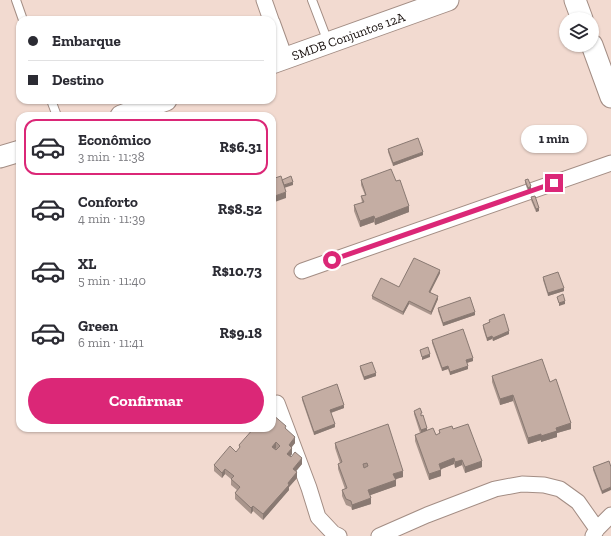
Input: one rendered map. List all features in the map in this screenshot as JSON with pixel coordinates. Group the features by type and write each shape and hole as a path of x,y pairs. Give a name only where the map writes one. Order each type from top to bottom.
{"street":[{"path":"264,0 270,16"},
{"name":"SMDB Conjuntos 12A","path":"279,60 448,0"},
{"path":"575,0 579,12"},
{"path":"276,43 279,60"},
{"path":"595,52 610,92"},
{"path":"132,112 155,104"},
{"path":"0,157 16,152"},
{"path":"302,271 611,164"},
{"path":"277,403 309,488 318,517 333,533 339,536"},
{"path":"379,536 495,489 522,484 544,485 560,489 578,502 595,533 611,515"}],"lane":[{"path":"16,0 22,16"},
{"path":"312,0 328,42"}],"building":[{"path":"418,138 423,152 393,163 388,149"},
{"path":"391,169 396,181 400,180 409,206 375,219 374,216 360,221 354,205 364,202 361,196 366,195 361,180"},
{"path":"281,176 286,192 276,196 276,178"},
{"path":"291,176 293,182 284,185 282,180"},
{"path":"528,179 531,186 528,188 525,180"},
{"path":"535,196 539,208 536,209 531,197"},
{"path":"414,258 440,270 429,292 438,296 431,312 409,301 403,312 372,296 381,278 399,287"},
{"path":"558,272 564,288 548,293 543,277"},
{"path":"563,294 565,301 559,303 557,297"},
{"path":"470,297 475,312 443,323 438,308"},
{"path":"504,314 509,331 493,338 492,336 487,338 483,325 490,322 489,320"},
{"path":"463,329 473,358 466,360 468,366 450,372 448,366 442,368 432,340"},
{"path":"428,347 430,354 422,357 420,350"},
{"path":"542,359 550,382 556,379 571,423 556,428 557,431 528,438 513,395 500,399 492,376"},
{"path":"372,362 376,373 364,377 360,366"},
{"path":"337,384 344,405 330,410 335,424 314,432 302,397"},
{"path":"420,408 422,413 421,416 423,415 427,428 421,430 414,411"},
{"path":"276,417 286,426 285,428 295,437 289,445 292,448 287,454 291,457 295,452 302,458 293,469 297,472 288,483 289,485 263,514 253,506 251,508 235,493 240,487 231,479 234,476 225,469 222,473 214,465 230,446 236,452 240,447 239,445 250,432 276,432","holes":["276,442 280,446 276,450 272,447"]},
{"path":"388,424 403,471 393,474 396,480 368,490 371,498 352,505 351,501 346,499 342,490 347,488 338,464 342,462 335,443","holes":["367,463 368,466 364,468 363,464"]},
{"path":"468,424 482,461 465,467 462,460 455,462 454,458 439,464 441,470 429,474 415,435 433,428 436,435 440,433 439,430 452,426 453,429"},
{"path":"609,461 611,467 611,487 602,491 593,467"}],"route":[{"path":"332,260 554,183"}]}
